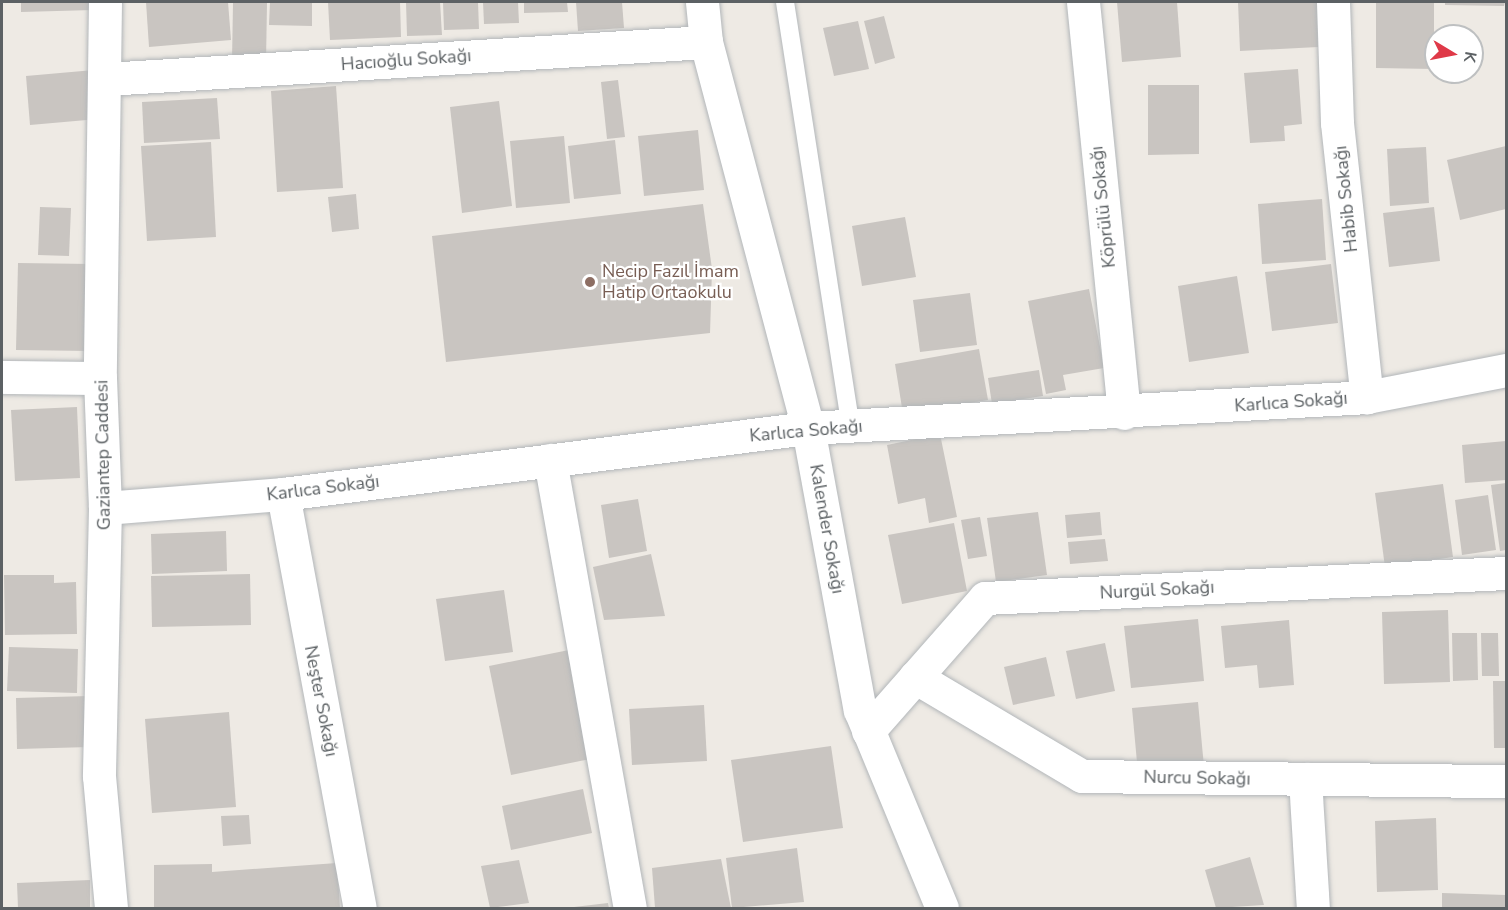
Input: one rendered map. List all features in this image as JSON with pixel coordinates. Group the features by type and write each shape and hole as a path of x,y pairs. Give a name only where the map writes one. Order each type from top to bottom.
{"street":[{"name":"Gaziantep Caddesi","path":"105,2 106,79 100,378 105,508 99,776 111,909"},
{"name":"Kalender Sokağı","path":"702,2 706,42 808,428 860,710 942,909"},
{"name":"Köprülü Sokağı","path":"1083,2 1124,413"},
{"name":"Habib Sokağı","path":"1333,2 1337,123 1367,397"},
{"name":"Hacıoğlu Sokağı","path":"106,79 706,42"},
{"name":"Karlıca Sokağı","path":"105,508 283,494 808,428 1124,413 1367,397 1506,370"},
{"path":"2,377 100,378"},
{"path":"550,460 630,909"},
{"name":"Neşter Sokağı","path":"283,494 360,909"},
{"name":"Nurgül Sokağı","path":"868,731 985,598 1506,573"},
{"name":"Nurcu Sokağı","path":"915,677 1082,776 1506,781"},
{"path":"1305,779 1313,909"}],"lane":[{"path":"785,2 851,426"}],"building":[{"path":"21,2 93,2 93,10 21,12"},
{"path":"146,2 228,2 231,40 149,47"},
{"path":"270,2 312,2 312,26 269,25"},
{"path":"328,2 400,2 401,37 330,40"},
{"path":"406,2 440,2 442,35 407,36"},
{"path":"443,2 478,2 479,29 444,30"},
{"path":"483,2 518,2 519,23 484,24"},
{"path":"524,2 567,2 568,12 524,13"},
{"path":"576,2 622,2 624,28 578,31"},
{"path":"1117,2 1177,2 1181,57 1122,62"},
{"path":"1238,2 1317,2 1318,47 1240,51"},
{"path":"1376,2 1434,2 1434,24 1424,24 1424,69 1376,68"},
{"path":"1445,2 1505,2 1504,6 1445,5"},
{"path":"233,3 267,3 266,62 232,61"},
{"path":"884,16 895,58 875,64 864,21"},
{"path":"858,21 869,69 834,76 823,28"},
{"path":"1298,69 1302,124 1284,126 1285,141 1250,143 1244,73"},
{"path":"94,70 98,119 30,125 26,76"},
{"path":"618,80 625,137 607,139 601,82"},
{"path":"1148,85 1199,85 1199,154 1148,155"},
{"path":"336,86 343,188 277,192 271,91"},
{"path":"217,98 220,139 144,143 142,102"},
{"path":"499,101 512,206 462,213 450,107"},
{"path":"698,130 704,190 644,196 638,136"},
{"path":"564,136 570,203 516,208 510,141"},
{"path":"615,140 621,194 574,199 568,146"},
{"path":"211,142 216,237 147,241 141,146"},
{"path":"1506,146 1506,209 1460,220 1447,160"},
{"path":"1426,147 1429,203 1390,206 1387,149"},
{"path":"356,194 359,229 332,232 328,197"},
{"path":"1322,199 1326,260 1262,264 1258,204"},
{"path":"703,204 712,269 710,333 446,362 432,236"},
{"path":"40,207 71,208 69,256 38,255"},
{"path":"1434,207 1440,261 1389,267 1383,213"},
{"path":"905,217 916,277 862,286 852,226"},
{"path":"18,263 91,264 90,351 16,350"},
{"path":"1331,264 1338,323 1272,331 1265,272"},
{"path":"1237,276 1249,353 1189,362 1178,286"},
{"path":"1089,289 1104,368 1063,375 1066,390 1046,394 1028,301"},
{"path":"970,293 977,345 920,352 913,300"},
{"path":"979,349 988,400 903,414 895,364"},
{"path":"1039,370 1043,396 992,404 988,378"},
{"path":"77,407 80,478 15,481 11,410"},
{"path":"940,434 957,517 929,523 925,498 898,504 887,445"},
{"path":"1506,441 1506,480 1465,483 1462,445"},
{"path":"1506,483 1506,550 1500,551 1491,485"},
{"path":"1443,484 1453,557 1385,567 1375,493"},
{"path":"1488,495 1496,550 1462,555 1455,500"},
{"path":"638,499 647,551 609,558 601,505"},
{"path":"1038,512 1047,575 996,582 987,518"},
{"path":"1100,512 1102,535 1067,538 1065,515"},
{"path":"980,517 987,556 968,559 961,520"},
{"path":"954,523 967,591 902,604 888,535"},
{"path":"226,531 227,571 152,574 151,534"},
{"path":"1105,539 1108,561 1070,564 1068,542"},
{"path":"651,554 665,616 604,620 593,567"},
{"path":"250,574 251,625 152,627 151,576"},
{"path":"4,575 54,575 54,583 76,582 77,634 5,635"},
{"path":"504,590 513,652 445,661 436,599"},
{"path":"1448,610 1450,682 1384,684 1382,612"},
{"path":"1198,619 1204,681 1131,688 1124,626"},
{"path":"1289,620 1294,685 1259,688 1257,665 1225,668 1221,626"},
{"path":"1452,633 1477,633 1478,680 1453,681"},
{"path":"1481,633 1498,633 1499,676 1482,676"},
{"path":"1105,643 1115,691 1076,699 1066,651"},
{"path":"9,647 78,649 77,693 7,691"},
{"path":"579,648 600,757 511,775 489,666"},
{"path":"1046,657 1055,696 1013,705 1004,667"},
{"path":"1493,681 1506,681 1506,748 1494,748"},
{"path":"89,696 90,747 17,749 16,698"},
{"path":"1198,702 1204,767 1138,773 1132,708"},
{"path":"704,705 707,761 632,765 629,709"},
{"path":"229,712 236,807 152,813 145,719"},
{"path":"831,746 843,828 743,842 731,760"},
{"path":"583,789 592,833 511,850 502,806"},
{"path":"249,815 251,844 223,846 221,816"},
{"path":"1436,818 1438,890 1377,892 1375,821"},
{"path":"797,848 804,902 732,908 726,858"},
{"path":"1250,857 1264,905 1216,908 1205,870"},
{"path":"721,859 731,908 655,908 652,868"},
{"path":"519,860 529,903 490,908 481,866"},
{"path":"337,863 340,908 154,908 154,865 212,864 212,872"},
{"path":"90,880 90,908 18,908 17,883"},
{"path":"1442,893 1506,895 1506,908 1442,908"},
{"path":"608,903 609,908 574,908 574,907"}],"place":[{"name":"Necip Fazıl İmam Hatip Ortaokulu","path":"590,282"}]}
